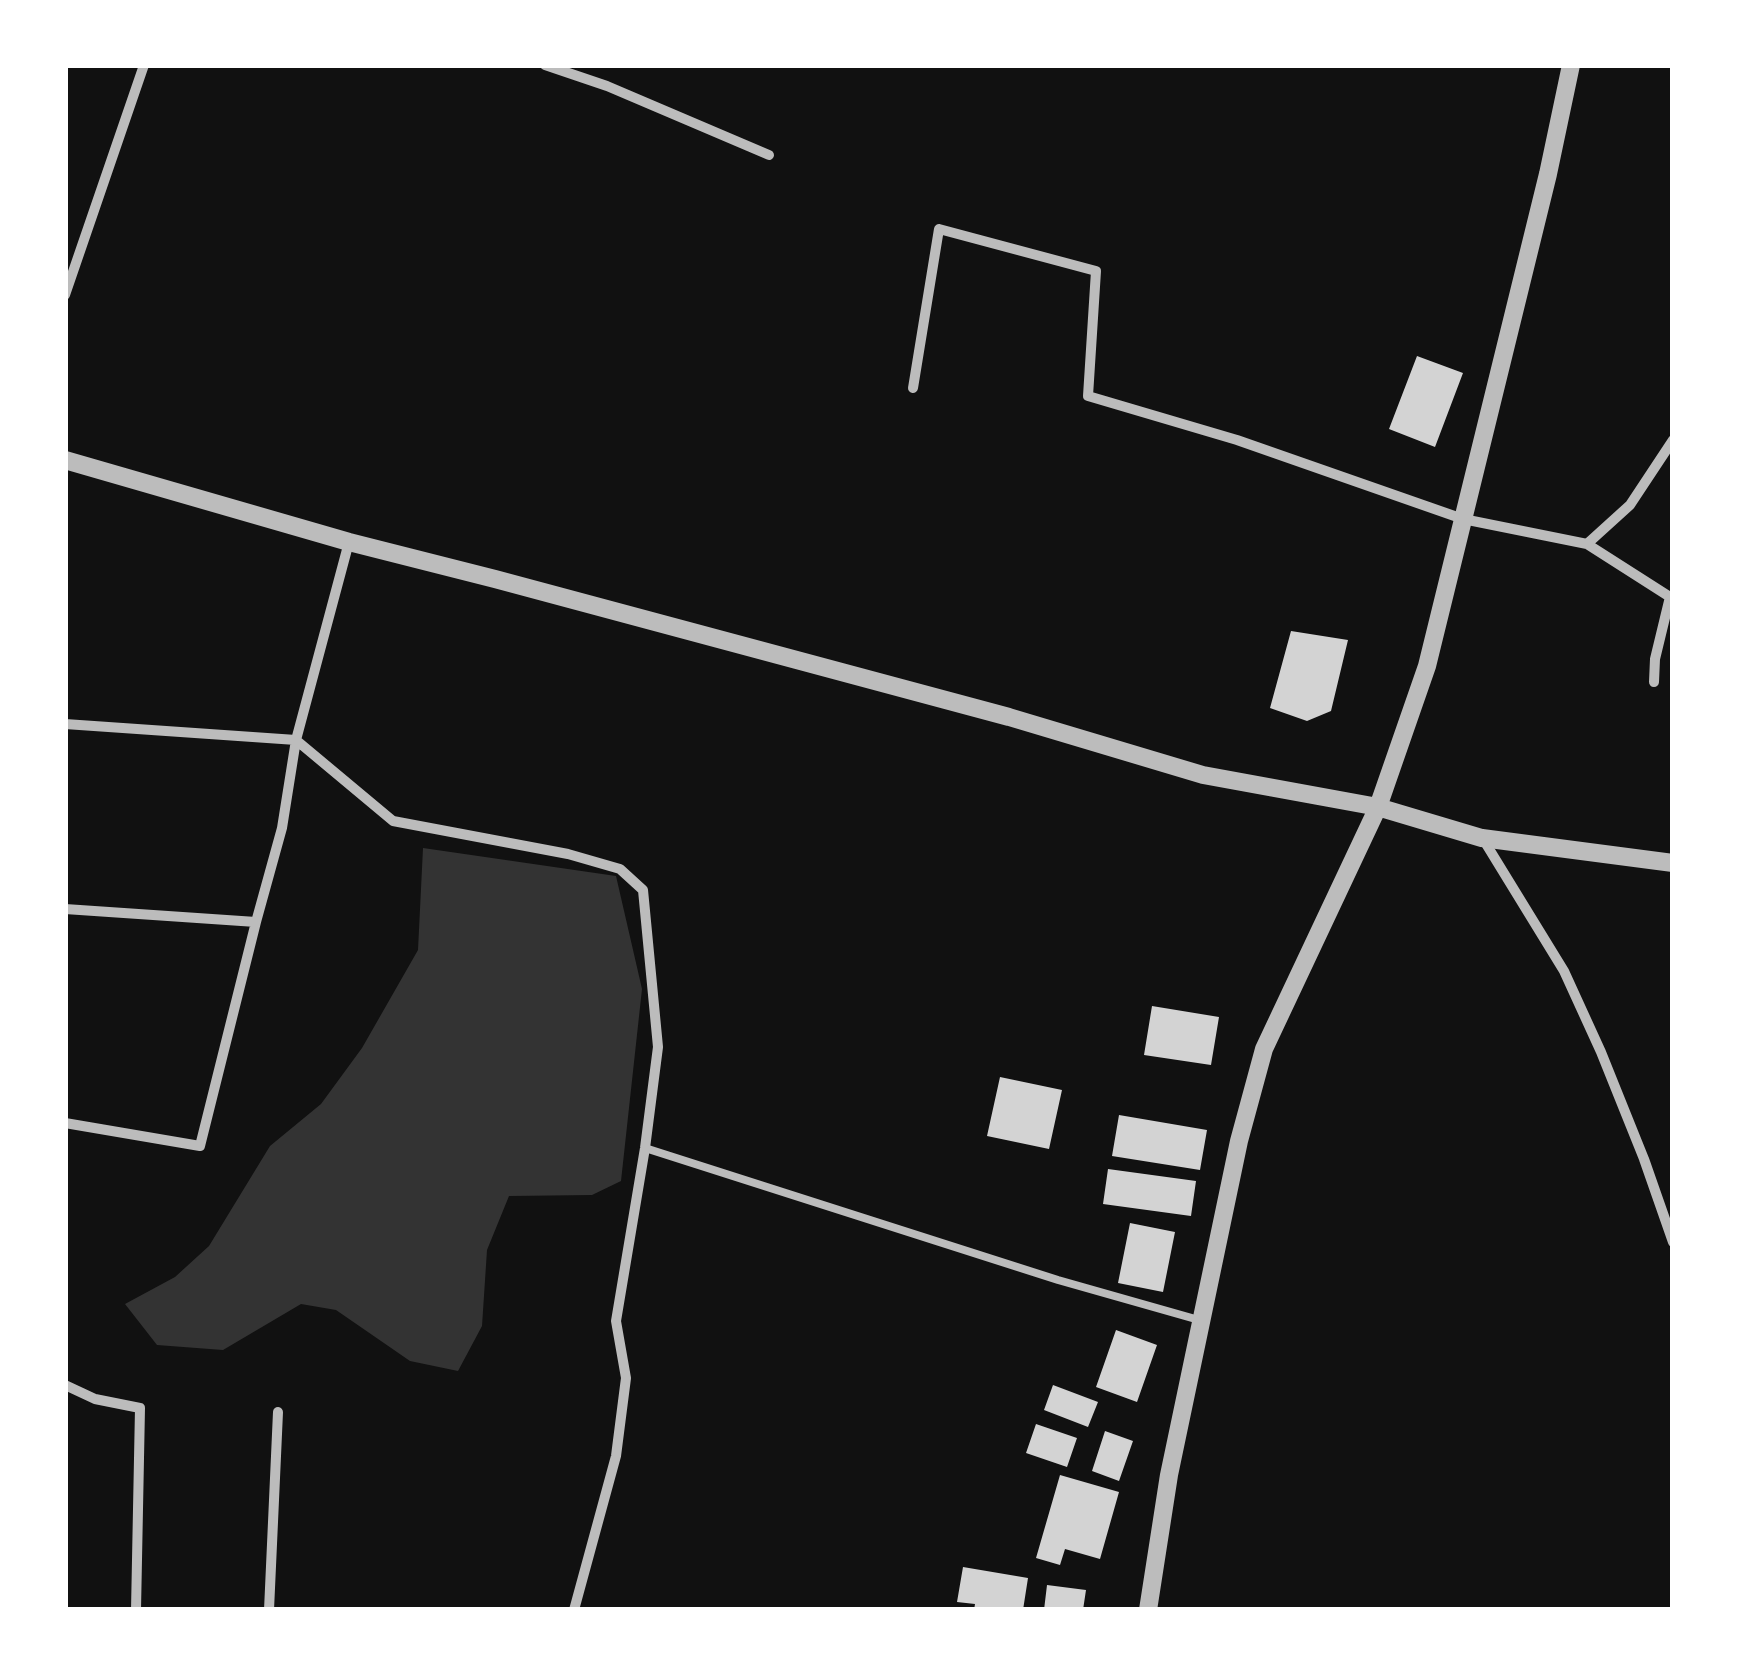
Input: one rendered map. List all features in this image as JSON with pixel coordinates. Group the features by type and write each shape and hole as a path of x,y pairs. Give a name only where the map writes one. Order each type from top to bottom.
{"street":[{"path":"65,295 144,65"},
{"path":"545,65 607,86 770,155"},
{"path":"1148,1610 1169,1474 1239,1141 1264,1049 1378,807 1427,666 1548,174 1570,65"},
{"path":"913,388 939,229 1096,270 1088,396 1237,440 1463,519 1587,544 1670,597 1654,682"},
{"path":"1587,544 1630,504 1673,440"},
{"path":"65,460 348,542 1009,718 1203,775 1378,807 1482,838 1673,863"},
{"path":"65,1123 200,1146 282,828 296,740 348,542"},
{"path":"65,724 296,740 393,822 568,854 620,869 643,890 658,1047 616,1321 626,1378 616,1456 574,1610"},
{"path":"1482,838 1564,971 1644,1158 1673,1242"},
{"path":"65,909 256,922"},
{"path":"65,1385 95,1399 140,1408 136,1610"},
{"path":"269,1610 278,1412"}],"lane":[{"path":"644,1148 1040,1274 1202,1321"}],"shaded area":[{"path":"423,848 616,876 642,989 621,1181 592,1195 509,1196 487,1250 482,1326 458,1371 410,1361 336,1310 301,1304 223,1350 157,1345 125,1304 175,1277 209,1246 270,1146 321,1104 362,1048 418,950"}],"building":[{"path":"1417,356 1463,373 1435,447 1389,429"},
{"path":"1291,631 1348,640 1331,711 1307,721 1270,708"},
{"path":"1152,1006 1219,1017 1211,1065 1144,1055"},
{"path":"1000,1077 1062,1090 1049,1149 987,1136"},
{"path":"1119,1115 1207,1130 1200,1170 1112,1156"},
{"path":"1108,1169 1196,1181 1191,1216 1103,1204"},
{"path":"1130,1223 1175,1232 1163,1292 1118,1283"},
{"path":"1116,1330 1157,1345 1137,1402 1096,1387"},
{"path":"1053,1385 1098,1402 1088,1427 1044,1410"},
{"path":"1036,1424 1077,1438 1067,1467 1026,1453"},
{"path":"1105,1431 1133,1441 1119,1481 1092,1471"},
{"path":"1060,1475 1119,1492 1100,1559 1065,1549 1060,1565 1036,1558"},
{"path":"963,1567 1028,1578 1023,1610 974,1610 975,1604 957,1602"},
{"path":"1047,1585 1086,1590 1083,1610 1044,1610"}]}
